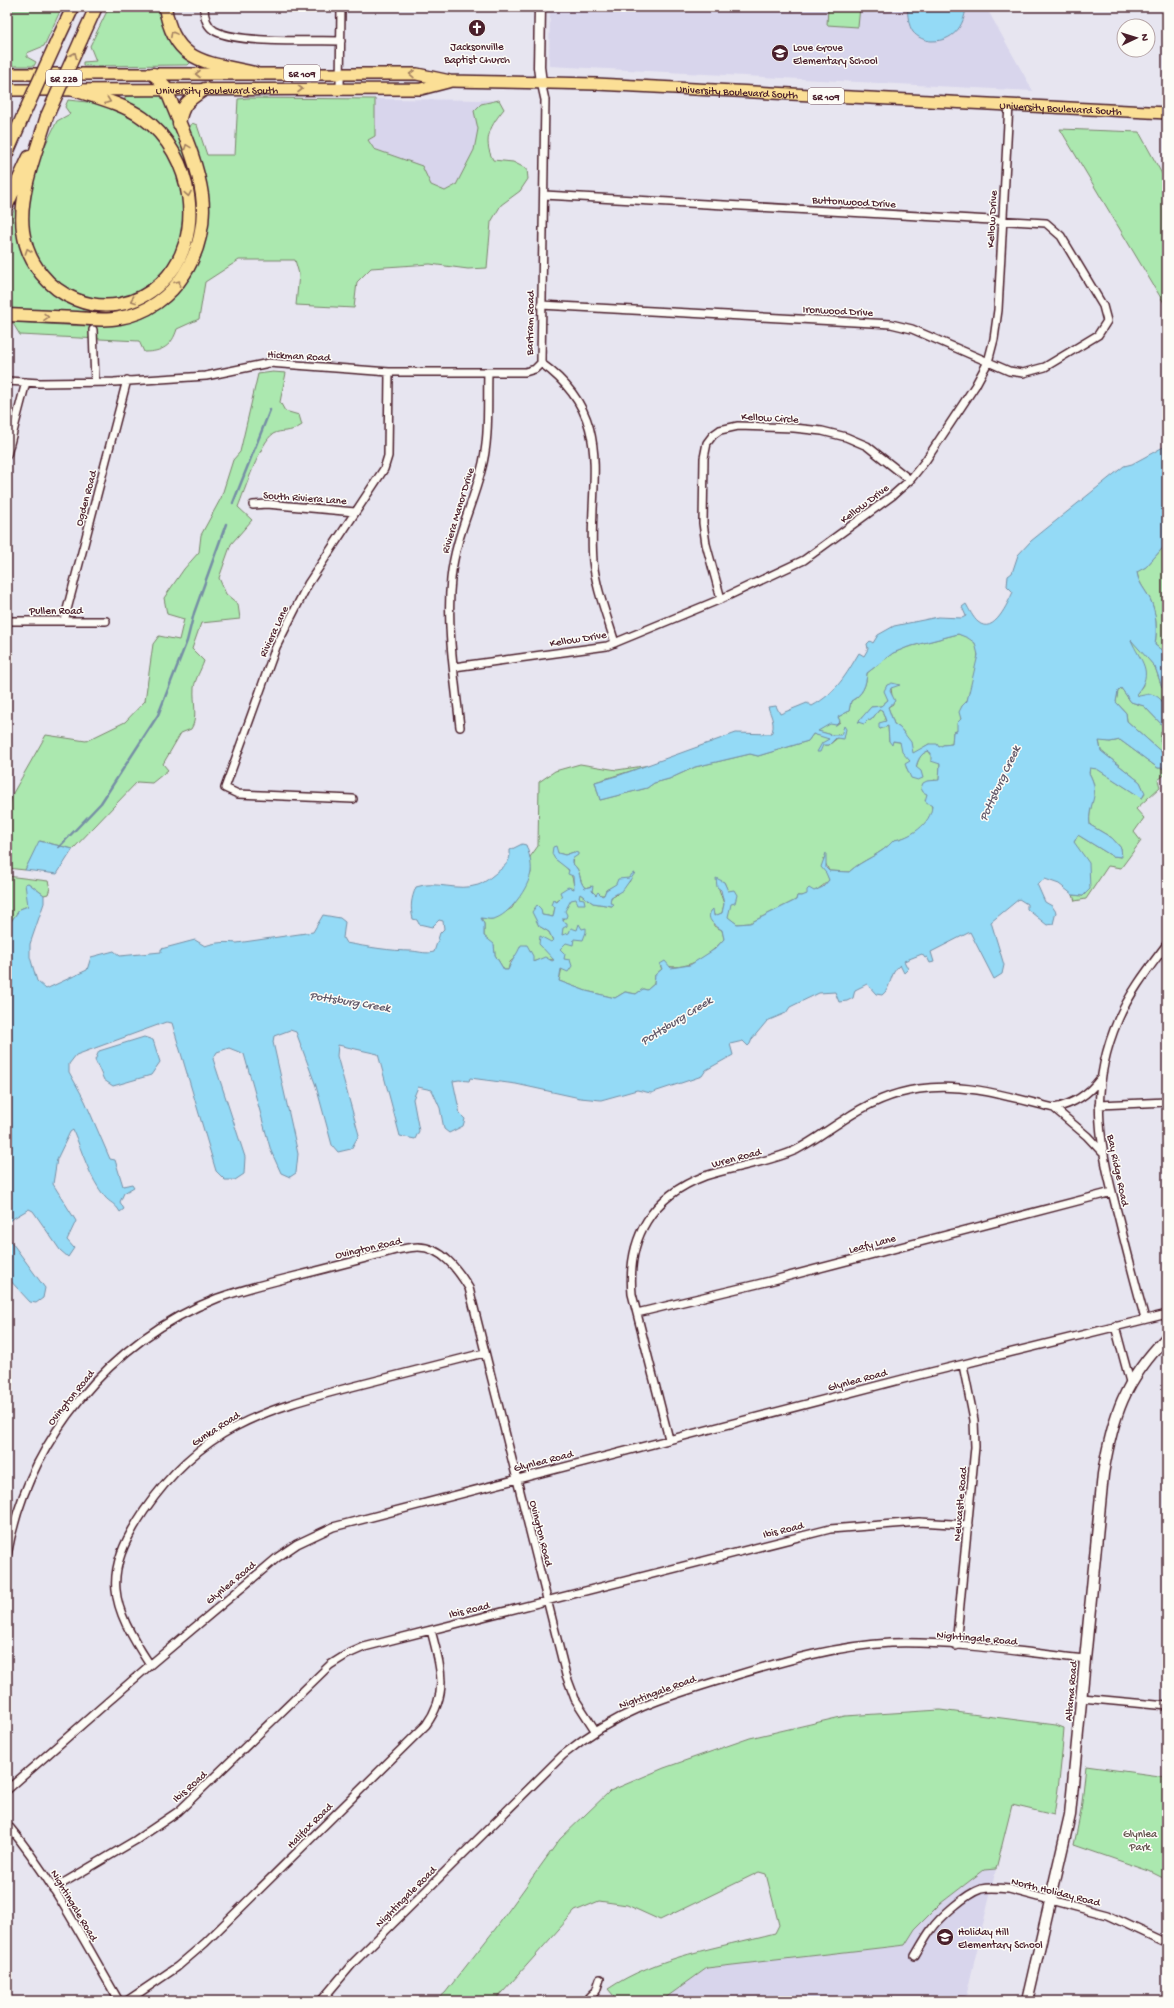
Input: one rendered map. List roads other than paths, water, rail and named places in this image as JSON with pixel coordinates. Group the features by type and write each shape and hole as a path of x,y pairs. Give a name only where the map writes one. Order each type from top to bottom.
{"highway":[{"name":"SR 228","path":"7,153 72,7"},
{"name":"SR 228","path":"7,205 96,7"},
{"path":"165,7 170,30 182,48 192,56 204,62 255,73"},
{"path":"7,315 119,318 132,315 156,304 178,285 190,265 199,238 202,216 202,196 198,176 166,89 161,81 153,74"},
{"path":"47,116 22,206 22,230 35,268 60,293 81,302 101,306 121,304 137,299 162,283 172,270 180,255 186,238 189,218 189,200 186,181 179,163 169,145 156,129 144,118 109,101 70,89"},
{"path":"179,124 181,113 186,103 205,89"}],"main road":[{"name":"University Boulevard South","path":"7,74 417,74 450,81 541,82 1167,113"},
{"name":"University Boulevard South","path":"7,90 421,89 450,81"}],"street":[{"path":"204,7 207,22 211,28 234,36 263,40 341,40"},
{"path":"340,89 341,7"},
{"name":"Bartram Road","path":"540,7 539,67 545,100 541,364 558,376 577,399 592,433 594,452 593,561 596,580 616,643"},
{"name":"Kellow Drive","path":"454,667 588,649 616,643 721,599 804,560 892,496 910,480 930,453 988,362 994,339 998,310 1009,104"},
{"name":"Buttonwood Drive","path":"544,195 1046,223 1054,228 1061,236 1103,306 1107,320"},
{"name":"Ironwood Drive","path":"542,305 891,324 912,329 1009,371 1023,373 1036,371 1098,335 1107,320"},
{"path":"93,330 95,382"},
{"name":"Hickman Road","path":"7,381 95,382 206,376 269,363 389,372 525,372 535,369 541,364"},
{"name":"Riviera Lane","path":"353,799 238,794 225,788 276,647 308,584 384,469 388,456 389,372"},
{"name":"Riviera Manor Drive","path":"460,726 451,640 451,580 460,533 481,471 484,457 487,430 488,372"},
{"name":"Ogden Road","path":"64,621 127,380"},
{"path":"7,455 26,382"},
{"name":"Kellow Circle","path":"721,599 706,544 703,524 704,458 707,443 713,435 720,430 738,426 794,428 822,431 846,437 867,446 910,480"},
{"name":"South Riviera Lane","path":"253,505 267,504 355,512"},
{"name":"Pullen Road","path":"7,621 106,621"},
{"name":"Bay Ridge Road","path":"1145,1319 1102,1152 1098,1123 1100,1079 1110,1041 1118,1020 1131,994 1167,944"},
{"path":"1054,1108 1078,1100 1090,1092 1100,1079"},
{"name":"Wren Road","path":"669,1439 637,1313 631,1281 634,1248 644,1223 656,1207 684,1186 706,1176 782,1156 796,1150 858,1111 905,1091 940,1087 968,1088 1054,1108 1087,1136 1102,1152"},
{"path":"1099,1105 1167,1102"},
{"name":"Leafy Lane","path":"637,1313 766,1282 1112,1192"},
{"name":"Ovington Road","path":"7,1556 16,1518 30,1481 58,1428 85,1393 115,1362 145,1338 191,1310 218,1298 388,1252 419,1247 434,1252 447,1259 459,1270 469,1288 566,1675 575,1699 595,1730"},
{"name":"Glynlea Road","path":"7,1790 150,1665 278,1557 314,1535 348,1522 669,1439 1167,1314"},
{"path":"1115,1326 1130,1382"},
{"path":"1130,1382 1141,1366 1167,1338"},
{"name":"Gunka Road","path":"150,1665 137,1645 120,1613 116,1583 121,1550 131,1530 164,1483 193,1455 231,1429 273,1409 484,1352"},
{"name":"Newcastle Road","path":"956,1646 975,1447 974,1420 963,1365"},
{"name":"Altama Road","path":"1026,2001 1070,1815 1107,1451 1116,1414 1130,1382"},
{"name":"Ibis Road","path":"54,1889 136,1840 179,1811 330,1665 346,1655 364,1647 830,1529 919,1522 968,1525"},
{"name":"Halifax Road","path":"126,2001 177,1967 205,1943 426,1725 434,1714 440,1700 442,1684 441,1671 431,1630"},
{"name":"Nightingale Road","path":"321,2001 353,1964 562,1755 595,1730 630,1711 653,1702 792,1659 866,1645 914,1643 1085,1659"},
{"path":"1082,1698 1167,1706"},
{"name":"Nightingale Road","path":"7,1824 26,1847 54,1889 119,2001"},
{"name":"North Holiday Road","path":"915,1956 931,1929 941,1918 966,1898 981,1889 1009,1889 1107,1915 1167,1943"},
{"path":"586,2001 596,1991 600,1979"},
{"path":"954,2001 962,2001"}],"water":[{"path":"907,7 966,7 963,21 956,32 946,38 932,41 921,38 913,32 909,23"},
{"name":"Pottsburg Creek","path":"1167,445 1167,543 1146,567 1137,572 1154,610 1156,628 1155,645 1164,652 1167,646 1167,675 1163,677 1167,682 1167,690 1162,687 1155,667 1131,640 1142,660 1145,672 1145,678 1137,693 1138,696 1151,694 1157,696 1161,700 1165,709 1167,730 1144,706 1131,702 1121,688 1118,691 1116,702 1126,713 1127,721 1167,757 1166,768 1158,768 1120,740 1110,742 1099,741 1101,751 1140,782 1145,793 1142,798 1097,769 1090,768 1089,773 1093,781 1094,794 1090,811 1090,825 1112,838 1121,848 1122,857 1112,856 1078,835 1074,842 1089,863 1090,889 1083,896 1073,895 1059,884 1045,879 1037,884 1045,902 1052,906 1056,912 1053,924 1047,925 1027,909 1027,904 1019,899 991,922 1004,965 1002,974 994,979 970,932 931,952 934,962 930,963 927,957 925,958 922,954 904,961 908,969 904,973 900,965 896,968 885,992 882,995 876,994 867,984 855,990 853,998 847,1001 839,1002 835,992 819,993 790,1007 786,1013 767,1021 748,1046 743,1041 730,1044 733,1055 706,1070 702,1076 651,1093 637,1090 601,1100 580,1098 516,1084 470,1078 469,1081 453,1081 460,1114 465,1119 463,1126 449,1133 444,1129 440,1108 432,1090 418,1087 413,1099 419,1131 415,1139 400,1136 378,1054 338,1045 337,1056 359,1135 351,1149 338,1152 332,1145 316,1086 296,1032 290,1030 274,1036 273,1042 298,1154 296,1173 290,1177 281,1173 271,1151 244,1054 229,1048 217,1052 213,1059 245,1157 244,1174 235,1180 225,1180 216,1171 172,1023 166,1022 76,1055 69,1064 69,1072 85,1101 110,1159 115,1160 123,1186 132,1184 134,1187 124,1193 120,1202 124,1209 120,1212 99,1189 90,1173 73,1130 70,1132 57,1159 53,1184 76,1221 67,1240 74,1248 68,1257 60,1250 33,1211 29,1209 7,1222 7,990 11,987 7,976 7,927 20,909 28,906 25,884 28,883 44,895 44,903 30,944 30,957 37,981 46,989 87,970 91,957 114,951 120,956 161,952 161,949 195,940 205,946 217,943 237,943 313,932 323,915 340,918 345,922 343,938 346,943 387,950 426,953 434,952 440,933 444,929 443,921 439,920 432,927 419,924 417,920 413,919 412,903 416,887 423,885 470,887 478,885 505,866 510,858 510,850 522,844 526,845 531,865 531,872 522,893 512,907 499,917 493,919 481,918 484,924 484,936 494,944 495,955 504,970 508,970 521,945 527,945 533,956 533,962 545,957 552,961 554,960 539,944 540,936 551,942 553,940 549,932 539,926 532,912 537,905 541,909 542,915 553,917 555,907 551,905 553,900 557,902 562,897 560,892 568,887 574,889 573,876 568,874 569,870 555,859 552,854 553,847 556,846 558,853 565,855 574,852 578,853 578,855 572,859 572,863 578,869 581,882 585,888 593,886 592,891 596,895 598,892 602,896 604,895 606,890 616,884 618,879 629,878 635,873 623,890 611,897 610,903 614,904 612,906 593,903 580,894 579,898 584,899 585,904 578,904 576,899 571,900 565,911 567,915 566,918 563,918 563,921 567,923 567,926 563,928 562,935 569,933 571,928 577,930 579,924 582,929 586,928 586,932 583,940 574,939 573,945 566,943 560,949 565,954 564,959 570,960 572,966 568,972 561,969 559,981 586,991 615,998 625,992 636,994 643,989 647,990 654,984 655,975 662,969 660,964 665,961 671,968 690,965 715,949 724,939 722,930 713,924 709,915 713,909 714,916 722,913 724,904 721,890 717,887 716,878 724,882 728,891 734,890 737,895 735,903 731,904 728,917 737,924 750,923 796,900 797,896 807,894 807,890 809,888 814,891 823,887 829,880 821,867 826,853 826,868 829,871 849,872 883,850 894,840 913,833 924,824 931,813 932,806 925,801 927,794 923,792 921,788 923,783 927,781 939,780 940,764 931,761 931,753 928,751 925,752 920,758 916,767 921,771 923,778 918,780 911,778 905,764 910,761 902,752 900,742 893,741 892,745 889,741 888,726 879,728 879,723 886,721 882,710 879,710 871,720 868,720 864,724 858,722 871,707 881,706 888,700 884,691 887,685 892,683 900,685 891,688 890,691 895,701 888,707 894,724 900,728 911,742 913,753 929,744 937,744 939,747 952,744 953,732 957,731 957,723 961,719 959,712 967,701 978,655 975,643 958,634 908,647 893,653 867,673 866,682 863,689 858,696 851,701 849,711 838,717 840,721 836,725 830,724 818,731 832,735 841,735 844,726 846,729 844,739 836,738 829,745 823,745 820,752 817,752 822,743 829,739 813,734 808,741 758,756 750,754 695,767 669,779 654,783 647,788 600,800 595,782 620,775 736,733 771,734 773,724 768,707 776,706 780,714 807,703 812,706 820,701 840,683 859,653 864,656 868,649 867,644 870,641 873,643 878,635 894,626 938,617 962,618 966,616 962,607 966,604 978,622 984,625 990,625 1000,616 1008,603 1013,592 1007,586 1008,576 1012,573 1018,555 1031,541 1124,466 1132,464"},
{"path":"39,841 73,849 57,874 25,870"},
{"path":"144,1037 153,1040 160,1062 151,1075 113,1086 104,1080 95,1060 99,1051"},
{"path":"7,1236 45,1288 43,1298 36,1303 30,1302 7,1277"}],"waterway":[{"path":"233,503 270,410"},
{"path":"59,847 101,803 158,715 187,641 194,613 226,524"}],"place":[{"name":"Jacksonville Baptist Church","path":"477,28"},
{"name":"Love Grove Elementary School","path":"780,53"},
{"name":"Holiday Hill Elementary School","path":"945,1937"}],"park label":[{"name":"Glynlea Park","path":"1140,1839"}]}
